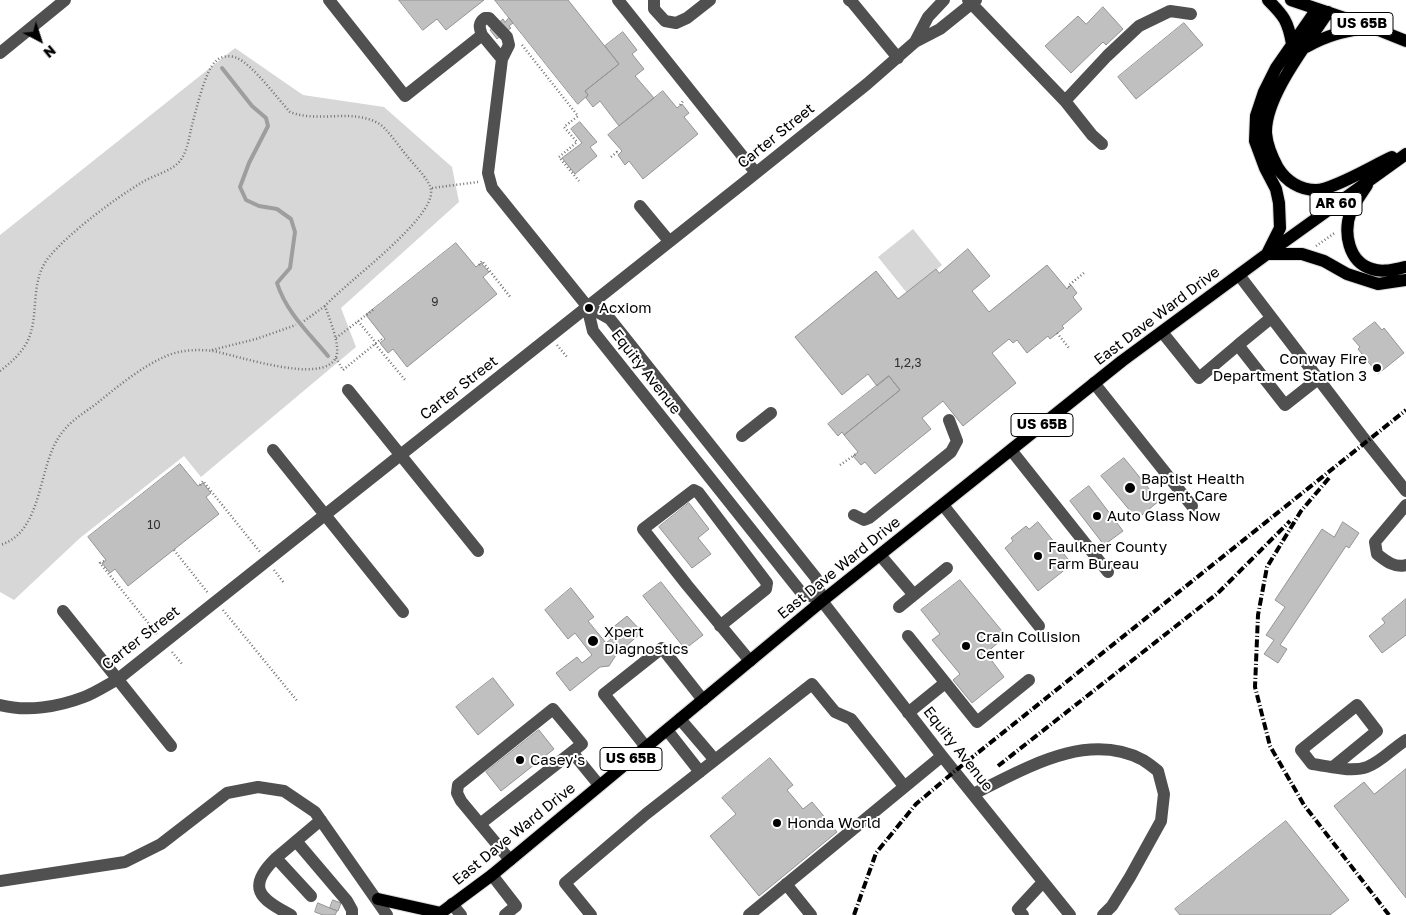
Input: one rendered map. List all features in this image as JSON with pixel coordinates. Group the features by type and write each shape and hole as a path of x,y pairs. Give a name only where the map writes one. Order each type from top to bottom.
{"main road":[{"path":"1268,0 1285,19 1298,46"},
{"path":"1291,0 1322,11 1298,46 1270,108 1266,132 1270,155 1282,174 1299,187 1316,190 1332,186 1406,153"},
{"name":"US 65B","path":"1322,11 1406,41"},
{"path":"1298,46 1335,33 1371,27"},
{"name":"US 65B","path":"1266,254 1280,228 1279,203 1276,189 1265,168 1255,141 1256,116 1264,92 1276,68 1298,46"},
{"name":"AR 60","path":"1266,254 1406,153"},
{"path":"1369,180 1351,211 1347,228 1349,248 1357,262 1372,269 1387,270 1406,267"},
{"path":"1266,254 1302,254 1324,261 1347,274 1378,284 1406,280"},
{"name":"East Dave Ward Drive","path":"440,914 492,875 822,601 1094,383 1266,254"},
{"path":"378,899 440,914"}],"street":[{"path":"0,53 65,0"},
{"path":"329,0 405,96 482,35"},
{"path":"618,0 756,173"},
{"path":"654,0 654,9 665,21 676,23 688,18 710,0"},
{"path":"848,0 852,2 898,58"},
{"name":"Carter Street","path":"915,42 928,17 944,0"},
{"path":"972,1 1065,101 1092,135 1102,144"},
{"name":"Carter Street","path":"0,705 15,709 53,706 85,697 118,679 756,173 898,58 915,42 940,29 972,1"},
{"path":"1065,101 1107,56 1139,26 1170,11 1191,14"},
{"path":"502,59 482,35 479,28 480,22 485,18 490,18 507,37 509,44 502,59 488,173 492,188 587,306"},
{"path":"640,206 669,242"},
{"path":"1239,275 1406,491"},
{"name":"Equity Avenue","path":"587,306 610,319 816,578 822,601 908,713 1070,915"},
{"name":"Equity Avenue","path":"587,306 593,331 612,356 800,591 822,601"},
{"path":"1162,332 1199,378 1272,318"},
{"path":"612,356 628,342"},
{"path":"1238,345 1285,405 1318,379"},
{"path":"1094,383 1192,506"},
{"path":"348,390 478,551"},
{"path":"742,436 771,412"},
{"path":"854,514 864,520 869,518 951,452 957,441 948,420"},
{"path":"273,450 403,612"},
{"path":"1011,450 1108,572"},
{"path":"709,477 725,464"},
{"path":"720,626 766,589 767,583 698,492 694,490 643,529 720,626 750,662"},
{"path":"942,505 1039,626"},
{"path":"1406,505 1375,542 1377,554 1390,564 1403,567 1406,565"},
{"path":"880,554 914,595"},
{"path":"899,607 947,568"},
{"path":"63,611 171,746"},
{"path":"908,636 977,722 1029,680"},
{"path":"646,747 604,694 662,648 703,700"},
{"path":"908,713 946,683"},
{"path":"591,915 564,883 812,684 835,712 850,719 904,786"},
{"path":"1332,767 1377,731 1357,705 1301,750 1312,764 1332,767 1365,768 1406,740"},
{"path":"480,824 582,744 554,709 458,785 457,793 461,801 480,824 510,860"},
{"path":"680,718 715,760"},
{"path":"666,730 700,772"},
{"path":"973,794 1046,759 1081,750 1117,751 1142,760 1158,771 1164,794 1161,821 1130,877 1112,906 1103,915"},
{"path":"572,752 599,785"},
{"path":"749,915 942,756"},
{"path":"0,881 125,862 161,844 227,793 258,787 284,791 315,812 378,899 387,915"},
{"path":"292,915 275,907 265,898 260,892 258,883 266,868 276,858 321,820"},
{"path":"296,841 347,901 352,910 352,915"},
{"path":"276,858 311,896"},
{"path":"492,875 516,906 505,915"},
{"path":"1023,915 1018,909 1043,882"},
{"path":"786,884 811,915"},
{"path":"452,904 461,915"}],"path":[{"path":"522,45 578,116 564,127 576,142 559,157 579,181"},
{"path":"0,371 14,360 27,342 32,323 39,274 49,258 69,238 137,185 168,170 179,162 186,150 208,74 215,62 225,56 236,57 246,64 290,112 298,116 318,118 339,116 363,117 379,123 419,170 431,189 430,201 402,236 324,306 304,321"},
{"path":"611,157 618,152 619,154"},
{"path":"431,189 482,181"},
{"path":"1315,247 1339,230"},
{"path":"479,265 482,261 511,298"},
{"path":"1069,287 1085,272"},
{"path":"324,306 335,339 337,348 336,358 343,370 382,340"},
{"path":"335,339 374,310"},
{"path":"358,321 406,381"},
{"path":"0,546 7,544 20,535 30,519 51,450 61,434 71,422 119,386 164,357 178,352 211,350 256,339 296,325"},
{"path":"1057,333 1069,348"},
{"path":"211,350 291,369 314,369 328,366 336,358"},
{"path":"840,465 856,454"},
{"path":"200,484 204,481 233,519"},
{"path":"174,550 298,702"},
{"path":"104,561 100,564 182,664"}],"shaded area":[{"path":"235,48 303,95 384,107 452,167 459,202 341,308 356,347 201,477 184,456 80,538 14,600 0,592 0,235"},
{"path":"913,229 942,265 907,293 878,257"}],"building":[{"path":"399,0 484,0 446,30 437,19 423,30"},
{"path":"495,0 568,0 619,64 585,91 588,95 578,104"},
{"path":"1103,7 1123,29 1106,45 1103,42 1071,73 1045,46 1078,16 1086,24"},
{"path":"509,18 513,23 509,26 511,28 497,39 490,30 503,19 505,22"},
{"path":"1184,23 1203,45 1136,99 1118,77"},
{"path":"623,32 637,50 632,54 644,69 635,76 654,98 619,126 600,101 593,107 586,98 588,95 585,91 619,64 605,46"},
{"path":"663,91 677,108 682,104 689,113 684,117 698,134 643,179 629,161 625,165 618,155 622,151 608,135"},
{"path":"580,122 597,142 590,147 597,156 575,174 562,158 582,143 571,129"},
{"path":"456,243 476,267 481,263 489,272 483,277 497,294 407,367 393,349 388,353 380,343 385,339 366,315"},
{"path":"968,249 990,276 972,291 989,312 1047,265 1067,289 1071,285 1077,293 1073,297 1082,309 1062,326 1064,328 1050,339 1048,336 1027,353 1017,340 1013,343 1009,339 992,353 1016,383 963,426 943,401 922,418 931,429 875,474 865,462 861,465 853,456 858,452 844,435 900,390 889,376 877,386 868,374 842,395 795,337 876,271 898,299 936,269 939,273"},
{"path":"1375,322 1382,330 1384,328 1404,353 1378,374 1358,349 1360,347 1353,339"},
{"path":"889,376 900,390 844,435 842,432 838,436 828,424"},
{"name":"Baptist Health Urgent Care","path":"1124,458 1159,501 1137,519 1101,476"},
{"path":"180,464 198,486 203,483 211,493 206,497 219,514 128,586 115,569 110,573 102,563 106,560 88,537"},
{"name":"Auto Glass Now","path":"1089,486 1123,531 1104,545 1070,501"},
{"path":"689,503 709,529 698,538 711,554 692,568 659,527"},
{"name":"Faulkner County Farm Bureau","path":"1038,522 1072,564 1038,591 1005,548 1013,541 1011,538 1026,526 1029,529"},
{"path":"1343,522 1359,533 1349,548 1346,546 1280,645 1287,649 1278,663 1264,654 1274,640 1266,635 1285,607 1275,600 1322,529 1334,537"},
{"name":"Crain Collision Center","path":"960,580 1006,636 986,653 1004,677 972,703 953,680 960,674 932,640 940,634 921,610"},
{"path":"661,582 703,635 685,649 643,596"},
{"name":"Xpert Diagnostics","path":"571,588 594,617 588,621 606,643 611,639 606,633 627,616 642,632 616,655 609,666 600,667 570,691 556,673 577,657 582,663 592,655 575,633 568,639 545,610"},
{"path":"1406,599 1406,635 1382,653 1369,636 1385,623 1382,619"},
{"path":"493,678 514,705 478,735 456,707"},
{"name":"Casey's","path":"539,730 554,749 501,791 486,772"},
{"name":"Honda World","path":"770,758 793,785 787,790 803,809 812,802 837,832 759,896 710,836 736,814 722,798"},
{"path":"1406,769 1406,898 1334,806 1364,782 1374,794"},
{"path":"1286,821 1349,900 1330,915 1180,915 1175,909"},
{"path":"333,900 341,903 338,911 330,908"},
{"path":"318,903 337,911 335,915 323,915 315,912"}],"waterway":[{"path":"222,68 252,106 266,118 268,126 249,163 240,187 246,200 259,206 277,209 291,219 295,232 290,268 277,283 292,313 328,356"}],"railway":[{"path":"854,915 876,853 916,804 1406,410"},
{"path":"1329,478 1301,511 1267,567 1258,615 1255,687 1270,746 1304,805 1389,915"},
{"path":"998,766 1218,593 1290,521"}],"place":[{"name":"Acxiom","path":"589,308"},
{"name":"Conway Fire Department Station 3","path":"1377,368"},
{"name":"Baptist Health Urgent Care","path":"1130,488"},
{"name":"Auto Glass Now","path":"1097,516"},
{"name":"Faulkner County Farm Bureau","path":"1038,556"},
{"name":"Xpert Diagnostics","path":"593,641"},
{"name":"Crain Collision Center","path":"966,646"},
{"name":"Casey's","path":"520,760"},
{"name":"Honda World","path":"777,823"}]}
